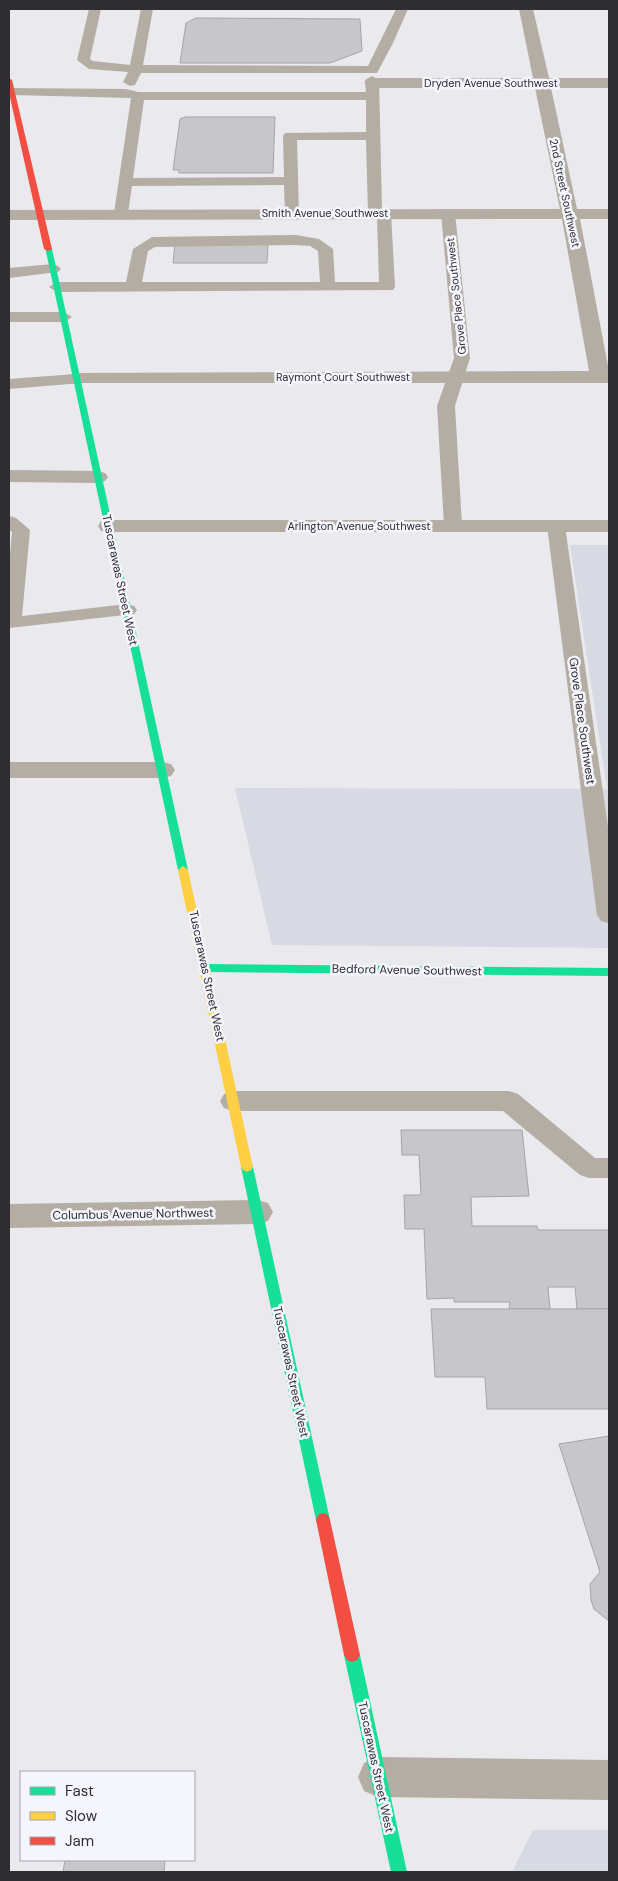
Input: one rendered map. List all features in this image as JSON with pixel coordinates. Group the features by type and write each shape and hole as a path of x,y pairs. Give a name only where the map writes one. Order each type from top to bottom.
{"main road":[{"name":"Tuscarawas Street West","path":"10,88 64,317 399,1872"},
{"name":"Bedford Avenue Southwest","path":"205,968 609,972"}],"street":[{"name":"2nd Street Southwest","path":"526,9 604,377"},
{"name":"Dryden Avenue Southwest","path":"372,84 609,83"},
{"name":"Smith Avenue Southwest","path":"9,215 121,213 609,214"},
{"name":"Raymont Court Southwest","path":"76,379 459,376 604,377"},
{"path":"9,476 98,477"},
{"name":"Arlington Avenue Southwest","path":"109,526 609,526"},
{"path":"9,770 162,770"},
{"name":"Columbus Avenue Northwest","path":"9,1216 257,1212"},
{"path":"378,1776 609,1780"}],"lane":[{"path":"95,9 83,62 94,66 372,84"},
{"path":"121,213 132,94 147,9"},
{"path":"57,287 387,287 373,136 372,84 402,9"},
{"path":"10,88 132,94 253,96 372,84"},
{"path":"292,213 290,136 373,136"},
{"path":"125,182 290,181"},
{"name":"Grove Place Southwest","path":"448,213 462,358 459,376 450,391 446,406 453,526"},
{"path":"133,287 141,249 152,242 296,240 314,242 325,248 328,287"},
{"path":"9,273 53,269"},
{"path":"9,317 64,317"},
{"path":"9,384 76,379"},
{"path":"9,522 21,530 21,544 10,629 127,610"},
{"name":"Grove Place Southwest","path":"556,526 609,915"},
{"path":"233,1101 509,1101 589,1168 609,1168"}],"shaded area":[{"path":"570,545 609,545 609,948 272,945 235,788 607,789"},
{"path":"533,1830 609,1830 609,1872 512,1872"}],"building":[{"path":"196,18 360,19 362,51 330,63 180,63 186,23"},
{"path":"185,117 275,117 273,173 179,173 179,170 173,170 180,119"},
{"path":"175,244 268,244 267,263 173,263"},
{"path":"401,1130 522,1130 529,1196 471,1197 472,1226 537,1226 538,1230 609,1230 609,1309 577,1309 575,1287 548,1287 550,1309 509,1309 510,1302 454,1302 454,1298 427,1299 424,1229 405,1229 404,1195 421,1195 419,1155 402,1155"},
{"path":"431,1309 609,1309 609,1409 487,1409 485,1377 435,1377"},
{"path":"609,1436 609,1621 594,1609 591,1600 590,1584 600,1572 559,1444"},
{"path":"65,1861 165,1861 164,1872 63,1872"}],"traffic: fast":[{"path":"48,249 183,870"},
{"path":"205,968 609,972"},
{"path":"247,1167 323,1520"},
{"path":"352,1655 399,1872"}],"traffic: slow":[{"path":"183,870 247,1167"}],"traffic: jam":[{"path":"9,80 48,249"},
{"path":"323,1520 352,1655"}]}
